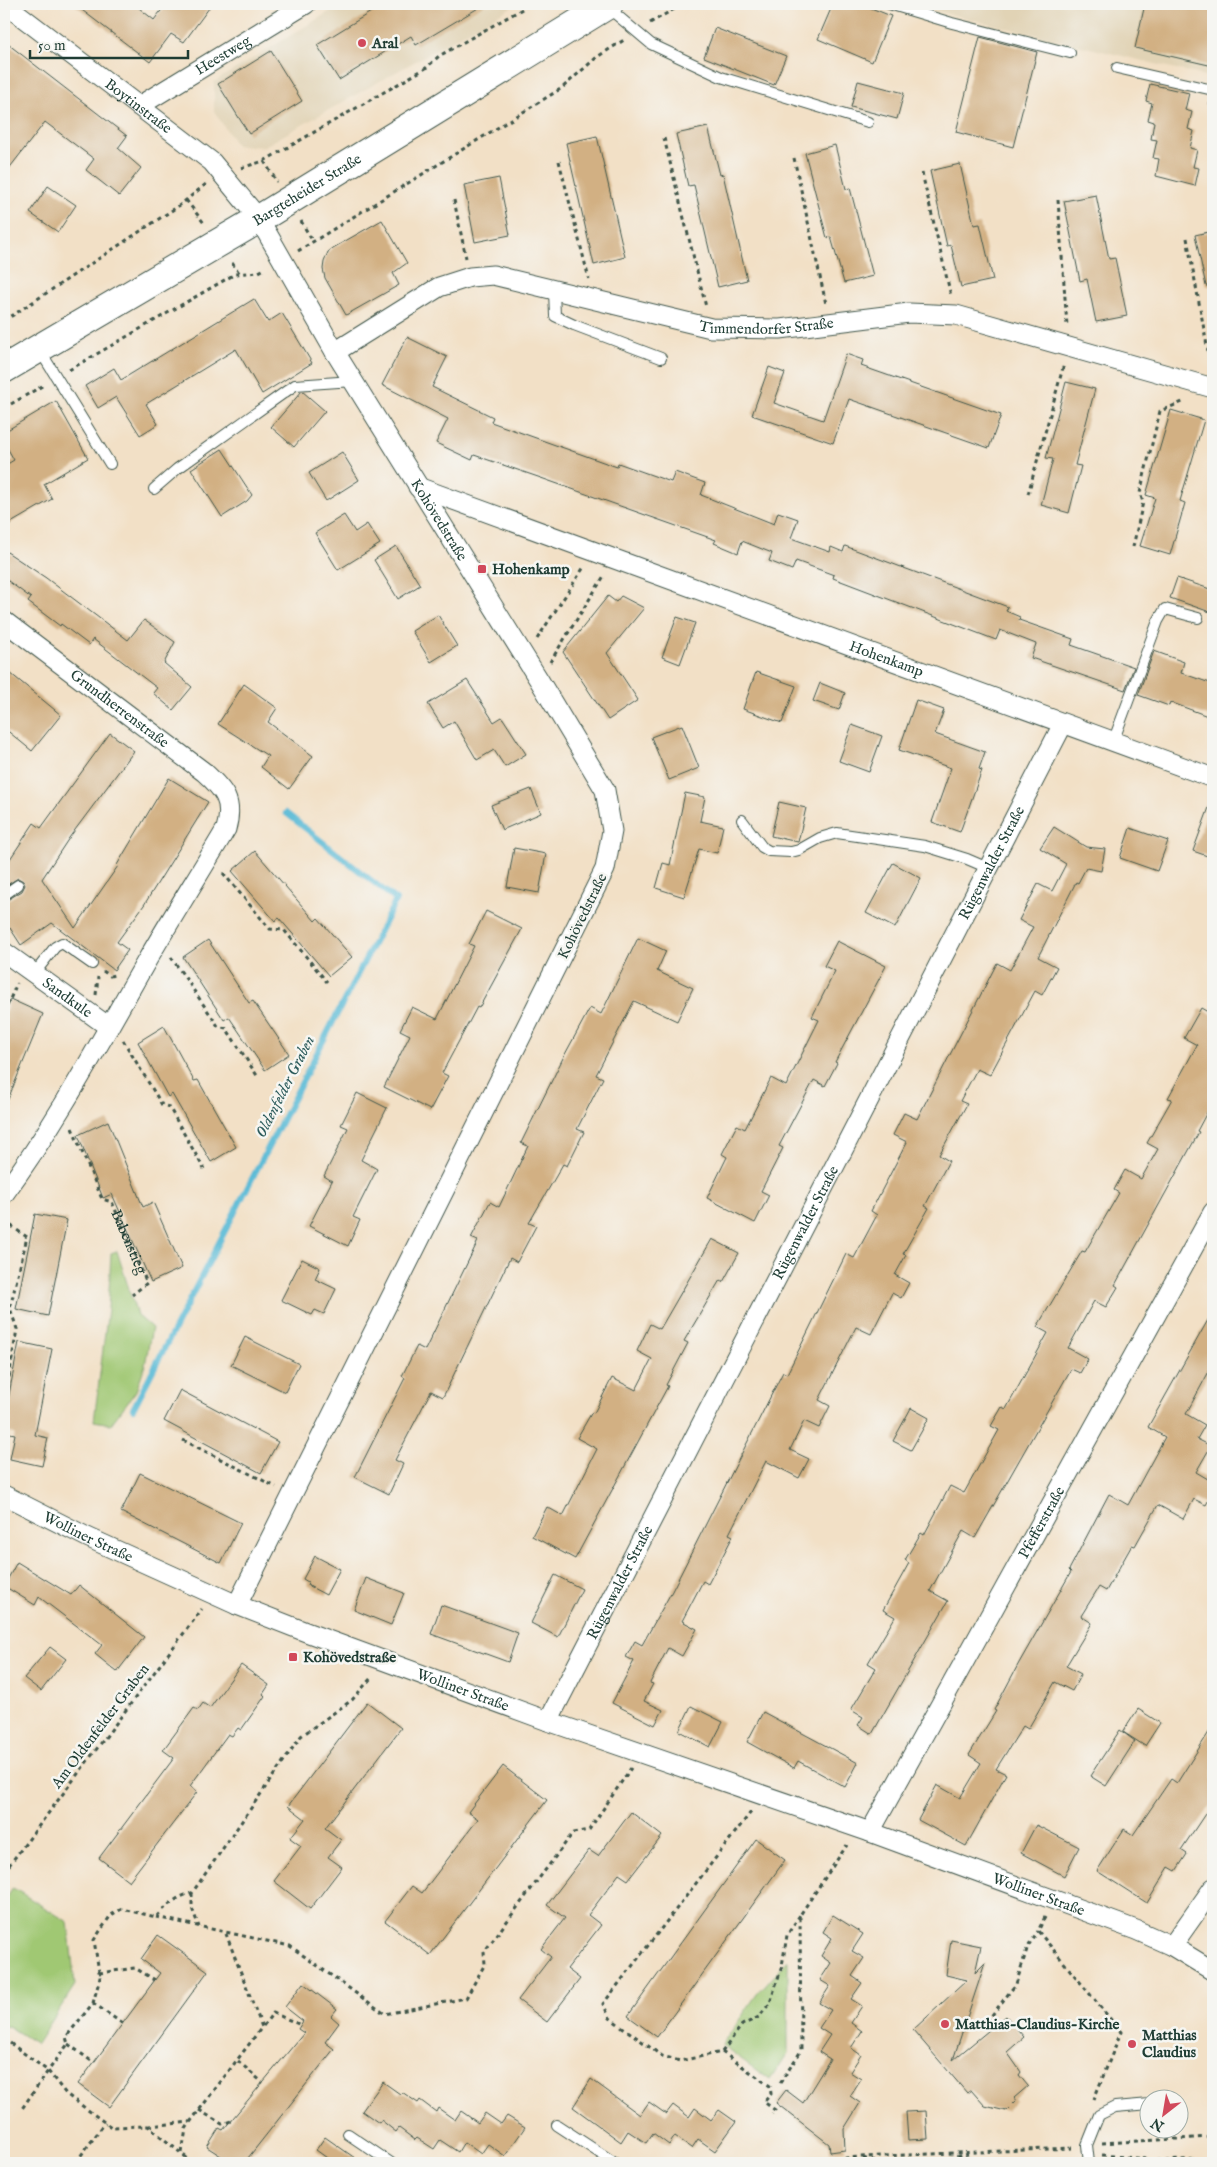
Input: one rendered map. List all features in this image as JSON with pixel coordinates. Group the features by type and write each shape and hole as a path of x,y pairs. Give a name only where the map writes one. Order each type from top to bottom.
{"main road":[{"name":"Bargteheider Straße","path":"4,369 259,219 607,5"}],"street":[{"name":"Boytinstraße","path":"5,4 212,162 259,219"},
{"name":"Heestweg","path":"139,106 306,4"},
{"name":"Kohövedstraße","path":"237,1605 605,870 612,830 605,790 539,680 352,381 259,219"},
{"name":"Timmendorfer Straße","path":"335,352 439,287 470,277 493,274 711,328 780,329 909,313 956,315 1069,349 1212,379"},
{"name":"Hohenkamp","path":"418,488 1213,778"},
{"name":"Grundherrenstraße","path":"4,621 220,786 229,802 230,817 226,829 209,857"},
{"name":"Rügenwalder Straße","path":"548,1721 1062,724"},
{"path":"4,1194 32,1157 209,857"},
{"name":"Sandkule","path":"4,952 29,970 113,1020"},
{"name":"Pfefferstraße","path":"864,1830 1213,1212"},
{"name":"Wolliner Straße","path":"4,1495 88,1537 237,1605 548,1721 864,1830 1052,1899 1172,1946 1213,1971"},
{"path":"1172,1946 1213,1888"}],"lane":[{"path":"889,4 952,23 1070,53"},
{"path":"607,5 635,33 651,44 721,77 868,122"},
{"path":"1117,68 1213,90"},
{"path":"554,290 556,316 583,329 662,358"},
{"path":"38,349 110,464"},
{"path":"154,488 177,469 295,385 352,381"},
{"path":"1113,742 1158,621 1165,609 1198,618"},
{"path":"742,820 762,847 768,851 791,852 799,850 820,838 837,834 925,846 967,859 988,868"},
{"path":"4,895 18,885"},
{"path":"29,970 56,946 62,944 95,966"},
{"path":"1090,2163 1084,2148 1099,2115 1115,2107 1140,2105"},
{"path":"558,2125 615,2163"},
{"path":"348,2134 391,2163"}],"path":[{"path":"4,321 180,205 200,187 222,174 264,161 426,68 439,56 531,4"},
{"path":"4,408 235,274 259,272 282,260 562,88 597,57 683,4"},
{"path":"664,138 711,328"},
{"path":"794,158 831,323"},
{"path":"559,161 594,300"},
{"path":"922,173 956,315"},
{"path":"454,200 470,277"},
{"path":"1028,494 1069,349 1058,200"},
{"path":"1187,238 1212,379"},
{"path":"1133,547 1144,502 1140,493 1160,411 1186,400"},
{"path":"525,659 594,552"},
{"path":"539,680 614,559"},
{"path":"209,857 270,929 284,930 327,982"},
{"path":"160,940 218,1026 226,1028 258,1077"},
{"path":"95,966 96,1000 113,1020 162,1105 169,1107 204,1169"},
{"name":"Sandkule","path":"4,1013 29,970"},
{"name":"Babenstieg","path":"59,1112 74,1132 102,1200 112,1202 147,1283 132,1294"},
{"path":"4,1222 27,1237 10,1308 17,1329 4,1407"},
{"path":"182,1440 291,1494"},
{"name":"Am Oldenfelder Graben","path":"4,1872 214,1594"},
{"path":"200,1927 192,1908 192,1893 301,1736 352,1700 385,1661"},
{"path":"94,2063 68,2044 66,2037 93,2004 100,1978 94,1940 111,1915 122,1909 290,1946 385,2014 466,1998 485,1964 484,1952 572,1833 589,1830 641,1753"},
{"path":"763,1795 603,2004 610,2018 662,2056 680,2061 722,2052 742,2026 759,2017 770,2003 782,1966 787,1935 864,1830"},
{"path":"156,1917 172,1901 184,1894 192,1893"},
{"path":"982,2028 1016,1984 1028,1946 1038,1931 1052,1899"},
{"path":"780,2083 801,2051 800,1915"},
{"path":"1038,1931 1121,2032 1091,2109 1099,2115"},
{"path":"226,1933 262,2027"},
{"path":"99,1973 135,1968 155,1980"},
{"path":"93,2004 123,2024"},
{"path":"182,2154 186,2129 190,2122 273,2013 301,2025"},
{"path":"10,2043 48,2070 66,2094 111,2127 190,2122"},
{"path":"21,2110 68,2044"},
{"path":"722,2052 770,2086 771,2094 764,2102 775,2110 772,2114"},
{"path":"238,2061 263,2083"},
{"path":"199,2110 222,2124 231,2121"},
{"path":"76,2162 104,2123"},
{"path":"148,2126 193,2163"},
{"path":"780,2163 860,2157 1084,2148 1213,2137"},
{"path":"1084,2148 1103,2156 1167,2161 1213,2158"},
{"path":"917,2163 934,2162 976,2152"},
{"path":"860,2157 880,2163"}],"shaded area":[{"name":"Aral","path":"342,4 515,5 263,147 236,145 214,111 214,82"},
{"path":"908,4 1213,4 1213,78"}],"green space":[{"path":"117,1251 137,1315 152,1328 145,1365 136,1391 111,1424 94,1421 108,1309 111,1253"},
{"path":"13,1888 68,1922 75,1985 37,2044 8,2026 4,2027 4,1902"},
{"path":"788,1960 788,2053 770,2080 722,2045 757,1994"}],"building":[{"path":"74,4 134,4 154,20 166,4 212,4 184,42 171,34 150,62"},
{"path":"384,4 485,4 416,45 411,36 339,80 317,45"},
{"path":"833,4 861,4 891,16 872,62 818,39"},
{"path":"1145,4 1213,4 1213,66 1135,48"},
{"path":"715,28 786,56 774,85 704,57"},
{"path":"980,37 1037,52 1013,147 956,132"},
{"path":"4,41 127,136 118,148 141,168 119,196 86,170 94,159 45,122 4,175"},
{"path":"271,51 302,101 249,134 218,84"},
{"path":"858,81 904,93 897,119 851,107"},
{"path":"1150,84 1189,93 1185,110 1192,112 1188,129 1194,131 1190,148 1197,150 1193,167 1199,168 1195,186 1156,176 1159,159 1153,158 1157,140 1151,139 1154,122 1148,120 1152,103 1146,101"},
{"path":"708,127 720,175 723,174 747,280 718,287 694,185 688,186 676,134"},
{"path":"597,136 625,257 594,265 566,143"},
{"path":"835,145 846,189 850,188 873,276 844,283 831,237 827,238 805,153"},
{"path":"960,164 974,225 980,224 993,280 961,287 951,245 947,246 930,171"},
{"path":"499,178 510,235 475,242 464,185"},
{"path":"48,186 76,205 58,232 30,213"},
{"path":"1096,195 1109,259 1115,258 1127,316 1096,322 1087,279 1080,281 1064,201"},
{"path":"382,220 407,263 393,273 399,285 346,315 325,278 324,262 328,252 333,248"},
{"path":"1213,231 1213,286 1206,286 1195,235"},
{"path":"254,299 268,322 282,313 312,363 262,394 236,349 146,404 158,424 140,435 116,397 98,408 85,386 114,368 121,380"},
{"path":"407,337 447,357 432,387 493,417 491,422 617,467 618,463 671,482 675,472 705,483 701,495 774,524 778,512 798,519 791,538 830,552 831,547 843,552 845,546 1008,607 1006,611 1020,617 1019,620 1073,639 1071,645 1134,667 1125,690 1031,658 1036,644 1000,630 996,640 833,578 834,575 796,561 792,570 769,561 772,553 742,541 738,553 714,543 716,540 474,455 472,460 436,443 448,419 382,385"},
{"path":"846,354 863,360 861,366 1001,415 989,448 849,399 833,443 752,415 769,367 785,373 774,403 823,420"},
{"path":"1066,382 1095,389 1075,465 1081,466 1069,513 1041,505 1053,459 1046,458"},
{"path":"302,391 325,411 294,447 271,427"},
{"path":"56,401 88,458 44,484 52,499 4,527 4,466 14,460 4,442 4,432"},
{"path":"1171,410 1204,420 1180,501 1185,503 1170,555 1140,546 1155,498 1146,495"},
{"path":"222,449 252,495 247,501 222,517 191,469"},
{"path":"342,452 359,480 326,501 309,473"},
{"path":"344,515 355,532 367,524 380,544 338,570 315,533"},
{"path":"396,546 420,585 398,599 374,560"},
{"path":"4,550 46,578 128,640 144,620 175,642 164,663 192,687 173,710 153,693 157,688 93,639 89,645 28,602 31,598 4,578"},
{"path":"1177,578 1213,590 1213,613 1170,598"},
{"path":"608,596 616,602 621,596 644,608 607,653 638,700 608,720 563,652"},
{"path":"438,615 457,646 431,662 412,631"},
{"path":"677,617 695,623 680,664 662,657"},
{"path":"1154,651 1184,662 1181,673 1213,684 1213,718 1170,702 1169,706 1138,695"},
{"path":"4,668 61,715 32,751 4,728"},
{"path":"756,672 796,686 782,723 743,709"},
{"path":"467,680 494,722 502,717 526,754 505,767 494,750 477,760 454,721 443,728 428,704"},
{"path":"820,683 845,693 839,710 813,701"},
{"path":"244,684 277,708 268,722 313,756 289,789 261,767 268,756 218,724"},
{"path":"916,700 944,710 935,734 985,752 979,769 982,770 960,832 932,822 951,768 899,750"},
{"path":"682,725 699,768 669,780 651,737"},
{"path":"852,725 882,736 869,772 839,761"},
{"path":"110,733 134,751 69,838 42,879 75,928 118,866 169,778 208,802 144,905 117,942 128,950 114,970 52,923 21,945 10,928 4,932 4,902 22,891 25,885 18,878 4,887 4,868 34,823 41,828"},
{"path":"531,789 541,813 502,830 491,805"},
{"path":"685,793 705,797 700,821 723,826 717,853 699,849 684,897 656,888 663,863 670,865"},
{"path":"779,802 806,808 798,842 771,836"},
{"path":"1211,802 1213,802 1213,858 1193,851"},
{"path":"1054,827 1086,847 1105,849 1101,871 1086,868 1078,883 1076,882 1038,957 1057,967 1042,995 1035,991 990,1075 977,1069 960,1101 967,1104 939,1155 949,1161 925,1206 929,1208 903,1254 906,1255 895,1275 909,1283 901,1298 892,1293 871,1334 856,1327 819,1400 830,1406 819,1428 804,1421 790,1450 809,1459 799,1478 766,1461 729,1534 733,1536 708,1584 703,1581 682,1621 697,1629 682,1656 668,1648 650,1683 653,1684 644,1701 663,1710 655,1725 612,1703 634,1661 626,1657 635,1641 642,1645 672,1591 783,1372 787,1374 846,1254 854,1258 877,1215 871,1211 907,1142 893,1135 904,1113 917,1119 997,963 1010,970 1033,927 1019,920 1038,884 1052,891 1066,864 1040,848"},
{"path":"1130,828 1168,841 1157,871 1120,858"},
{"path":"514,848 546,854 539,893 507,887"},
{"path":"255,851 315,921 318,918 352,957 329,976 279,918 275,921 232,871"},
{"path":"893,863 921,878 895,928 866,913"},
{"path":"486,911 522,929 442,1073 448,1076 430,1110 384,1087 410,1035 400,1030 412,1007 437,1019 474,946 469,944"},
{"path":"638,938 666,951 657,971 693,988 677,1021 634,1001 596,1075 603,1078 577,1129 584,1132 567,1166 563,1164 529,1223 536,1226 517,1262 510,1258 443,1397 431,1391 395,1460 403,1464 389,1494 355,1477 405,1378 402,1376 417,1346 425,1350 478,1241 471,1238 490,1202 499,1207 528,1146 521,1143 563,1058 590,1008 601,1014"},
{"path":"208,940 249,1003 253,1001 289,1054 265,1070 229,1017 224,1020 183,957"},
{"path":"837,941 886,966 835,1062 837,1063 825,1086 814,1080 779,1146 783,1148 761,1191 769,1195 755,1223 707,1198 727,1157 722,1154 737,1125 745,1129 771,1078 786,1086 819,1020 812,1017 835,971 824,966"},
{"path":"10,999 43,1014 4,1109 4,1016"},
{"path":"1201,1008 1213,1015 1213,1101 1197,1131 1199,1132 1115,1285 1118,1287 1106,1307 1094,1301 1068,1348 1088,1359 1080,1373 1071,1369 975,1538 963,1531 930,1591 948,1601 872,1734 858,1725 863,1717 851,1710 876,1668 868,1663 895,1617 883,1610 909,1563 905,1560 921,1533 924,1535 950,1486 964,1493 999,1430 991,1426 1002,1407 1006,1409 1048,1333 1037,1327 1082,1251 1085,1252 1119,1193 1114,1190 1125,1170 1141,1179 1158,1149 1147,1143 1172,1099 1168,1098 1197,1045 1184,1038"},
{"path":"164,1026 194,1081 198,1080 236,1147 211,1162 172,1094 168,1097 138,1042"},
{"path":"357,1093 387,1108 361,1160 377,1169 353,1217 360,1220 348,1246 309,1226 332,1181 324,1176 348,1128 341,1125"},
{"path":"108,1121 143,1207 153,1202 182,1268 151,1282 112,1194 103,1198 78,1135"},
{"path":"35,1214 67,1220 48,1316 16,1309"},
{"path":"712,1239 739,1253 723,1282 720,1280 684,1341 688,1343 666,1385 668,1386 575,1559 532,1536 547,1507 563,1516 597,1449 577,1438 592,1412 594,1413 612,1378 636,1390 652,1359 637,1351 650,1324 660,1329"},
{"path":"302,1259 320,1268 315,1279 336,1289 324,1314 315,1310 312,1315 281,1300"},
{"path":"1213,1311 1213,1364 1186,1414 1205,1425 1197,1439 1211,1446 1196,1472 1213,1482 1213,1492 1206,1505 1194,1499 1183,1519 1158,1505 1135,1546 1132,1545 1106,1591 1099,1587 1081,1616 1092,1623 1066,1666 1081,1674 1072,1691 1055,1682 1028,1729 1023,1726 996,1769 1006,1774 966,1846 918,1820 937,1785 960,1798 981,1763 969,1755 996,1711 994,1710 1019,1663 1071,1572 1069,1570 1109,1494 1128,1505 1165,1437 1148,1427"},
{"path":"245,1337 299,1364 285,1392 231,1365"},
{"path":"19,1342 52,1349 35,1435 48,1438 42,1466 10,1459 15,1434 4,1432 4,1421"},
{"path":"180,1390 278,1442 261,1473 164,1421"},
{"path":"911,1408 929,1418 911,1450 893,1441"},
{"path":"140,1473 241,1523 221,1563 121,1512"},
{"path":"315,1556 340,1569 326,1595 307,1585 308,1582 303,1579"},
{"path":"17,1562 71,1595 79,1585 144,1637 117,1672 95,1654 102,1645 39,1597 35,1605 4,1586"},
{"path":"555,1575 582,1589 558,1637 531,1623"},
{"path":"366,1578 404,1593 391,1625 354,1610"},
{"path":"441,1605 518,1633 508,1662 431,1634"},
{"path":"50,1647 66,1659 41,1691 24,1678"},
{"path":"241,1665 269,1685 263,1694 265,1696 241,1730 238,1728 232,1736 228,1734 190,1786 197,1792 129,1881 99,1858 174,1758 163,1750 194,1708 198,1710 203,1703 210,1708"},
{"path":"367,1702 401,1728 325,1828 341,1840 328,1857 342,1867 310,1909 274,1881 301,1846 290,1838 305,1819 288,1806"},
{"path":"691,1706 723,1722 710,1747 679,1731"},
{"path":"1138,1709 1160,1723 1145,1746 1123,1732"},
{"path":"763,1712 858,1763 845,1787 798,1761 794,1768 747,1742"},
{"path":"1213,1726 1213,1802 1181,1850 1187,1854 1176,1871 1169,1867 1147,1903 1097,1871 1124,1829 1133,1835 1171,1779 1177,1783"},
{"path":"1120,1730 1135,1741 1106,1786 1090,1776"},
{"path":"503,1766 547,1800 430,1955 385,1921 412,1886 422,1893 478,1819 468,1812"},
{"path":"631,1812 662,1836 628,1880 619,1874 588,1915 601,1925 567,1969 580,1979 547,2022 518,2000 551,1957 541,1949 565,1918 547,1905 589,1850 598,1856"},
{"path":"1036,1825 1079,1847 1064,1876 1021,1853"},
{"path":"756,1839 785,1860 657,2037 628,2016"},
{"path":"833,1915 863,1934 852,1951 864,1958 852,1976 862,1983 851,1999 862,2006 851,2023 862,2031 851,2048 861,2055 850,2072 861,2079 850,2096 860,2103 844,2129 845,2150 830,2152 829,2144 776,2103 786,2090 803,2103 830,2059 819,2052 830,2035 819,2028 831,2010 819,2003 830,1986 820,1980 831,1963 821,1956 832,1938 823,1932"},
{"path":"158,1935 208,1971 109,2107 78,2084 160,1973 141,1959"},
{"name":"Matthias-Claudius-Kirche","path":"951,1940 981,1946 975,1973 985,1963 953,2060 1006,2016 1024,2037 1007,2052 1021,2072 1019,2075 1028,2086 1014,2098 1016,2101 1006,2111 985,2106 971,2090 967,2093 913,2030 967,1980 946,1975"},
{"path":"303,1983 337,2009 331,2016 339,2023 325,2042 334,2049 244,2163 232,2163 207,2147 219,2128 223,2130 304,2033 298,2029 303,2021 285,2007"},
{"path":"591,2079 640,2115 649,2102 666,2114 673,2105 689,2117 695,2108 711,2120 719,2110 736,2122 715,2151 698,2139 692,2148 675,2136 669,2145 653,2133 646,2143 628,2131 621,2142 573,2107"},
{"path":"383,2082 400,2094 402,2092 418,2103 420,2100 436,2112 438,2108 455,2120 461,2111 478,2123 485,2113 501,2124 507,2116 525,2127 505,2156 488,2144 481,2154 464,2142 458,2152 440,2140 434,2149 417,2138 415,2140 399,2128 396,2132 381,2120 379,2123 362,2111"},
{"path":"926,2111 928,2139 908,2140 906,2112"},
{"path":"325,2137 362,2163 334,2163 316,2150"}],"waterway":[{"name":"Oldenfelder Graben","path":"133,1409 396,900 286,813"}],"place":[{"name":"Aral","path":"362,43"},
{"name":"Hohenkamp","path":"482,569"},
{"name":"Kohövedstraße","path":"293,1657"},
{"name":"Matthias-Claudius-Kirche","path":"945,2024"},
{"name":"Matthias Claudius","path":"1132,2044"}]}
